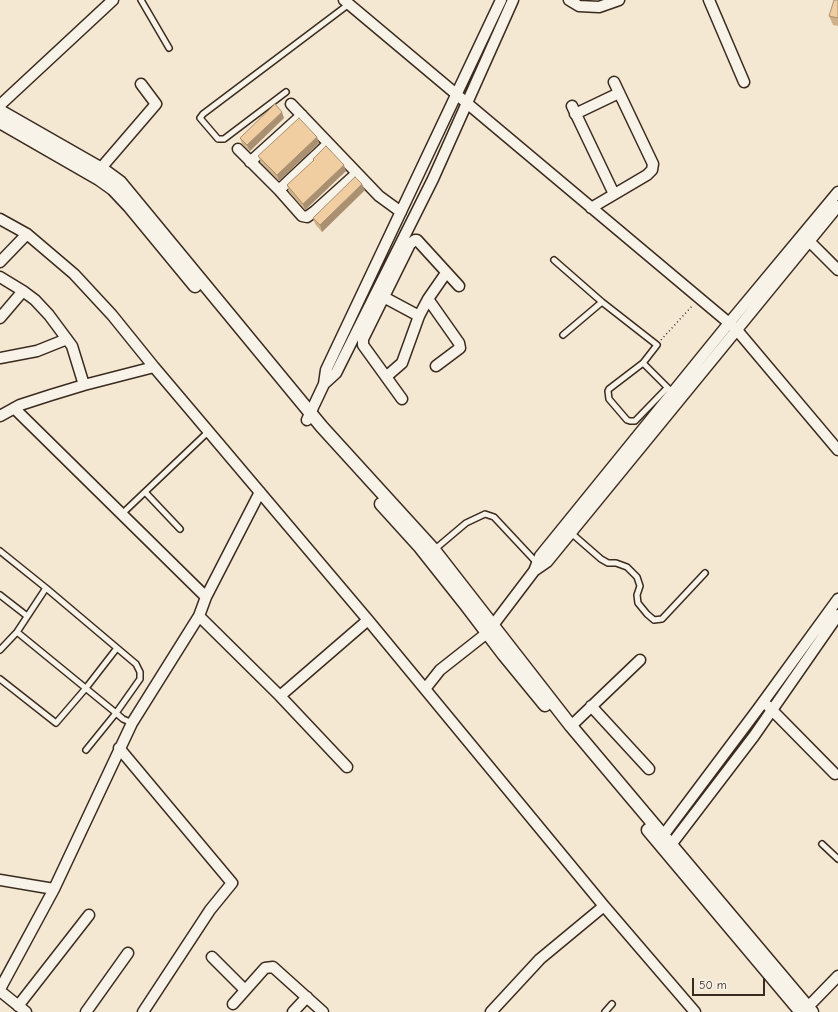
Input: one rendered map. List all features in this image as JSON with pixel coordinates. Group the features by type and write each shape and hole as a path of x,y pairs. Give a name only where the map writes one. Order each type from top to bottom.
{"street":[{"path":"0,104 113,0"},
{"path":"308,417 324,384 326,370 501,0"},
{"path":"402,399 387,376 363,345 363,340 380,295 513,0"},
{"path":"569,0 579,6 599,7 619,0"},
{"path":"709,0 744,82"},
{"path":"349,1 456,94 733,326 838,450"},
{"path":"591,208 647,175 652,170 653,164 614,82"},
{"path":"101,168 156,104 141,84"},
{"path":"614,194 573,110 619,93"},
{"path":"291,104 356,174 379,196 401,212"},
{"path":"0,111 101,168 120,182 308,417 434,550 489,629 504,655 808,1011"},
{"path":"250,162 302,115"},
{"path":"0,122 92,175 113,189 420,547 571,726 665,843"},
{"path":"279,190 328,144"},
{"path":"238,149 279,190 302,216 307,217 356,174"},
{"path":"536,567 547,562 838,192"},
{"path":"425,689 440,670 489,629 536,567 540,556 670,390 733,326 809,242 838,206"},
{"path":"0,219 27,234 74,274 112,315 154,367 368,620 604,906 695,1012"},
{"path":"0,262 27,234"},
{"path":"324,384 336,373 410,244 415,240 417,240 459,286"},
{"path":"809,242 838,270"},
{"path":"387,376 402,363 419,316 428,299 446,273"},
{"path":"0,277 35,300 49,315 72,346 84,385"},
{"path":"366,288 419,316"},
{"path":"0,318 23,291"},
{"path":"428,299 459,343 460,348 436,366"},
{"path":"0,358 37,351 67,339"},
{"path":"0,416 20,405 84,385 154,367"},
{"path":"14,408 206,597"},
{"path":"89,914 22,1009 0,990 54,889 132,722 199,616 206,597 260,492"},
{"path":"665,843 763,702 838,599"},
{"path":"665,843 754,736 838,615"},
{"path":"199,616 280,696 347,767"},
{"path":"280,696 368,620"},
{"path":"571,726 640,660"},
{"path":"763,702 835,774"},
{"path":"591,706 649,769"},
{"path":"119,748 232,883 210,910 143,1012"},
{"path":"0,880 54,889"},
{"path":"491,1012 540,959 604,906"},
{"path":"86,1012 128,953"},
{"path":"212,957 245,990"},
{"path":"233,1004 265,968 273,967 324,1012"},
{"path":"808,1011 838,976"},
{"path":"808,1011 838,985"},
{"path":"293,1012 307,997"}],"lane":[{"path":"140,0 169,48"},
{"path":"286,92 224,139 218,139 200,118 203,114 349,1"},
{"path":"554,260 602,302 657,345 643,363 609,389 609,399 627,420 630,421 635,421 670,390 643,363"},
{"path":"563,334 602,302"},
{"path":"126,510 209,431"},
{"path":"145,492 180,529"},
{"path":"434,550 466,523 486,514 494,517 536,567"},
{"path":"570,532 601,559 608,563 616,563 626,567 632,572 637,578 640,586 637,595 638,603 654,620 662,619 705,573"},
{"path":"0,551 136,664 140,672 140,679 116,713 86,750"},
{"path":"0,650 17,632 46,588"},
{"path":"0,595 27,616"},
{"path":"17,632 123,719 132,722"},
{"path":"0,679 56,723 117,648"},
{"path":"822,844 838,859"},
{"path":"605,1012 612,1004"}],"path":[{"path":"657,345 699,299"}],"building":[{"path":"834,0 838,0 838,18 829,16"},
{"path":"275,104 282,112 247,145 240,138"},
{"path":"299,118 317,137 277,175 258,156"},
{"path":"326,146 344,165 303,204 287,185 314,160 313,159"},
{"path":"355,177 362,184 320,225 313,218"}]}
